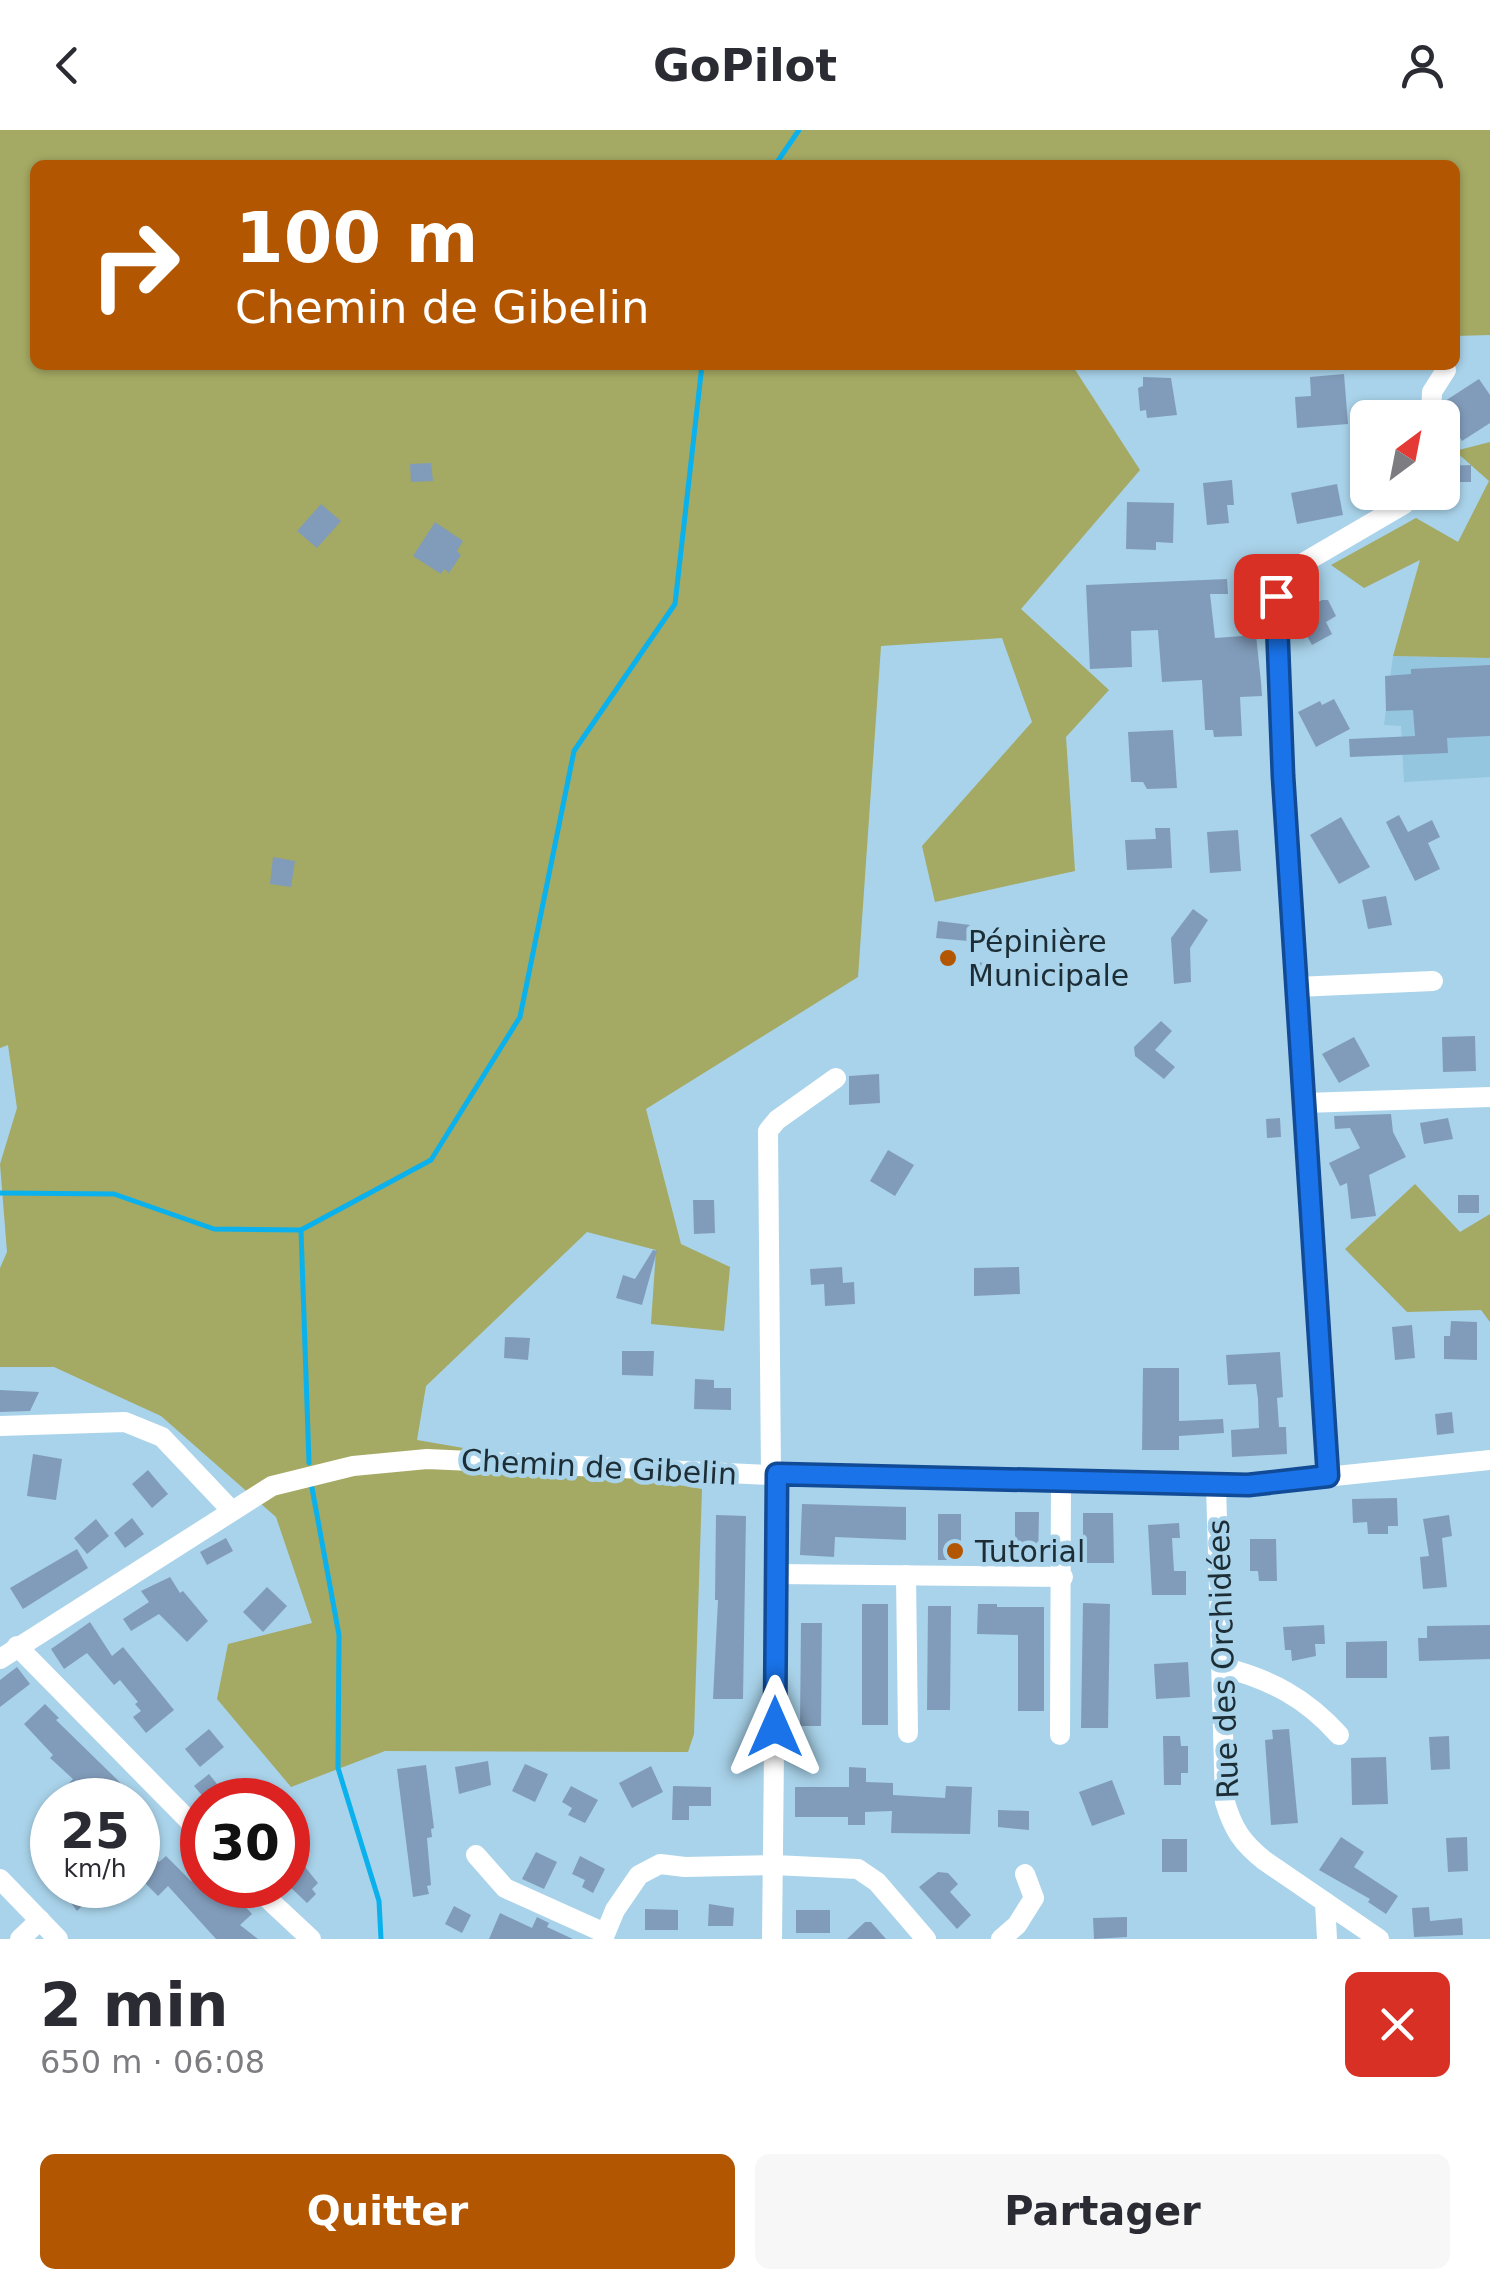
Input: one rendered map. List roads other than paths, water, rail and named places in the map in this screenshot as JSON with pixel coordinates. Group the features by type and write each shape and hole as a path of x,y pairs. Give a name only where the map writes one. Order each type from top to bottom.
{"street":[{"path":"1432,400 1432,392 1446,370"},
{"path":"1328,1476 1296,987 1276,596 1281,576 1394,510"},
{"path":"1296,987 1434,980"},
{"path":"772,1939 776,1574 768,1131 777,1120 836,1078"},
{"path":"1304,1104 1490,1097"},
{"path":"0,1426 124,1422 162,1438 232,1512"},
{"name":"Chemin de Gibelin","path":"8,1653 272,1486 353,1466 428,1459 774,1474 1248,1485 1490,1460"},
{"path":"1060,1735 1061,1479"},
{"name":"Rue des Orchidées","path":"1216,1484 1225,1802 1233,1829 1247,1848 1379,1939"},
{"path":"776,1574 1063,1577"},
{"path":"906,1575 908,1733"},
{"path":"8,1653 180,1813"},
{"path":"1222,1667 1285,1690 1316,1708 1339,1734"},
{"path":"476,1855 505,1888 604,1936 639,1875 660,1864 685,1868 774,1865 858,1869 877,1882 926,1939"},
{"path":"1002,1939 1017,1925 1034,1898 1025,1874"},
{"path":"0,1879 58,1939"},
{"path":"1325,1902 1328,1939"},
{"path":"277,1908 310,1939"},
{"path":"20,1939 40,1920"}],"waterway":[{"path":"778,160 799,130"},
{"path":"0,1193 114,1194 214,1229 301,1230 431,1160 520,1017 574,751 675,604 701,370"},
{"path":"301,1230 309,1463"},
{"path":"312,1488 339,1635 338,1768 379,1901 381,1939"}],"place":[{"name":"Pépinière Municipale","path":"948,958"},
{"name":"Tutorial","path":"955,1551"}]}
